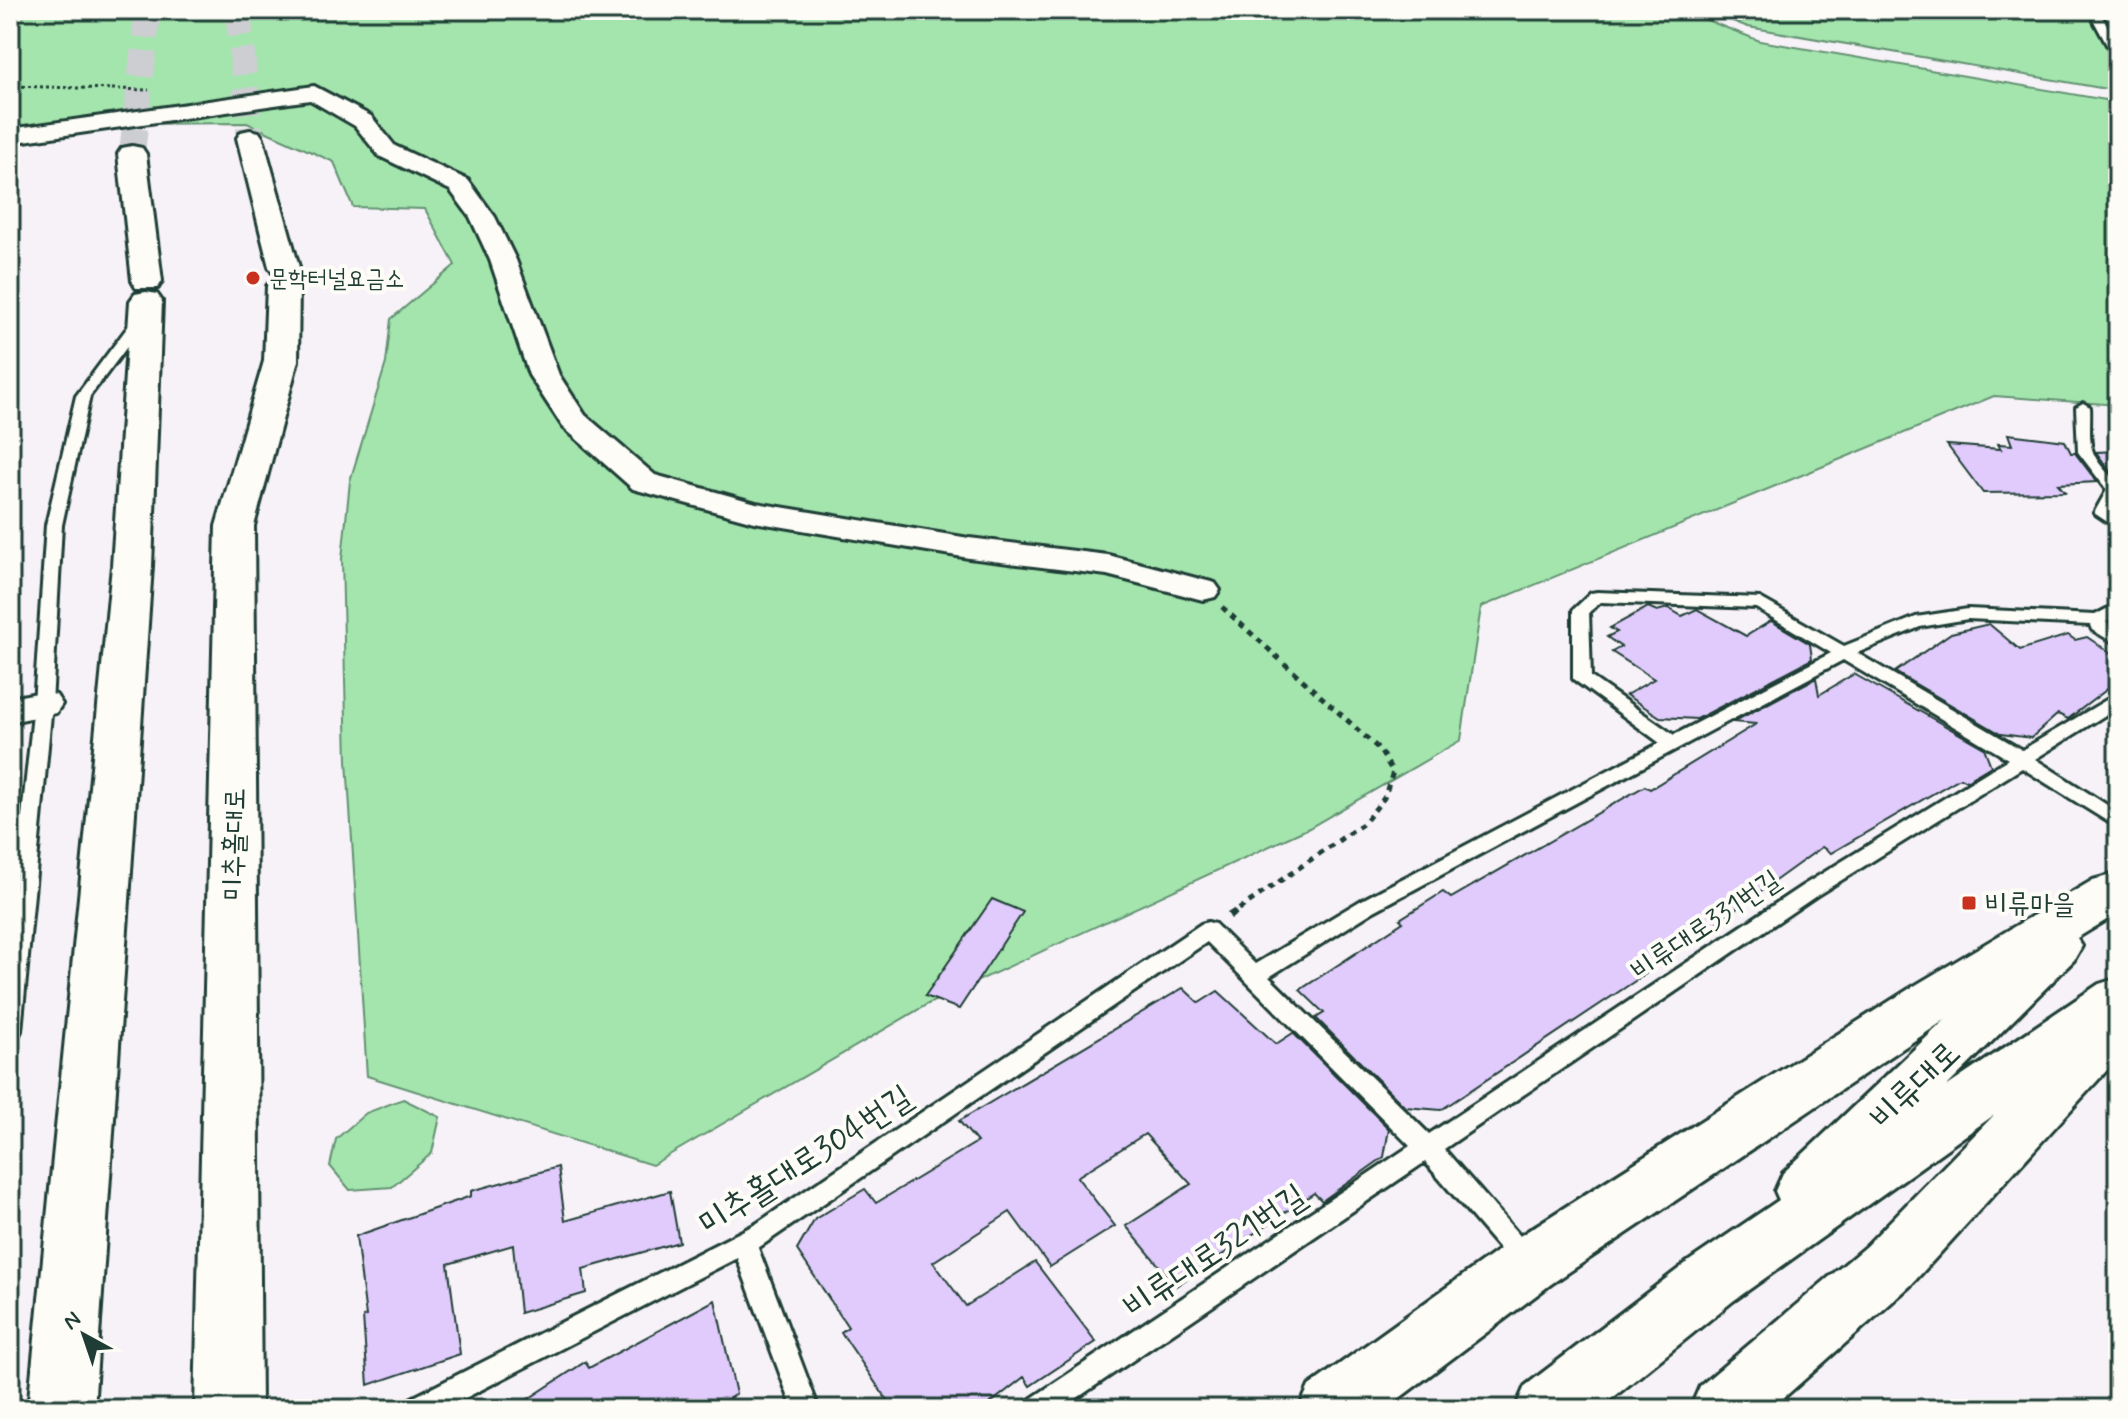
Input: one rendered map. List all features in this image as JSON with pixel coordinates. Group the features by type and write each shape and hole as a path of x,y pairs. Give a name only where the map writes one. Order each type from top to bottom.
{"main road":[{"name":"미추홀대로","path":"228,1409 235,526 281,361 284,276 250,138"},
{"path":"61,1409 131,582 147,298 132,154"},
{"path":"1332,1409 1529,1264 1928,1004 2114,890"},
{"name":"비류대로","path":"1711,1281 2114,890"},
{"name":"비류대로","path":"1548,1409 1711,1281 2118,999"},
{"path":"1723,1409 1888,1266 2118,1022"}],"street":[{"path":"10,136 314,93 363,121 387,151 459,185 482,217 503,260 544,375 574,421 644,482 754,512 969,548 1108,565 1203,590"}],"lane":[{"path":"2093,10 2110,43 2118,49"},
{"path":"10,1031 26,707 54,525 83,396 147,298"},
{"path":"2083,407 2085,452 2115,490 2102,513 2118,524"},
{"path":"1673,743 1582,679 1581,610 1597,597 1760,603 2022,759 2118,821"},
{"path":"1254,975 1367,906 1845,652 1916,622 1968,614 2098,620 2118,608"},
{"path":"2098,620 2098,626 2118,640"},
{"name":"비류대로331번길","path":"1427,1147 1809,891 2118,699"},
{"path":"1208,930 1427,1147 1529,1264"},
{"name":"미추홀대로304번길","path":"417,1409 765,1232 1208,930"},
{"name":"비류대로321번길","path":"1038,1409 1427,1147"},
{"path":"744,1243 806,1409"}],"path":[{"path":"1203,590 1379,749 1393,772 1384,798 1364,823 1208,930"}],"green space":[{"path":"10,10 1681,10 1760,41 2118,102 2118,405 1994,396 1481,607 1461,740 1309,828 928,1004 652,1165 367,1076 347,761 342,559 350,481 386,363 391,319 455,265 425,209 353,207 334,162 247,123 10,125"},
{"path":"1704,10 2118,10 2118,91 1748,27"},
{"path":"403,1099 440,1117 432,1153 392,1187 350,1190 330,1166 336,1139 366,1113"}],"building":[{"path":"2008,434 2065,441 2071,453 2075,453 2097,482 2058,484 2065,492 1983,493 1947,445 2001,449 1998,444 2012,445"},
{"path":"2118,451 2118,481 2117,481 2096,452"},
{"path":"1648,607 1657,611 1668,608 1682,616 1697,609 1746,636 1771,621 1810,644 1812,659 1697,719 1660,717 1626,695 1654,679 1612,652 1621,647 1607,637 1617,632 1610,628"},
{"path":"1989,624 2020,650 2068,635 2075,640 2087,637 2118,658 2118,681 2068,719 2058,714 2031,738 2001,734 1895,672 1951,633"},
{"path":"1854,674 1984,748 1991,766 1966,781 1960,778 1831,853 1822,847 1644,975 1441,1110 1405,1107 1316,1018 1324,1013 1300,990 1403,922 1400,919 1443,892 1451,898 1645,786 1650,789 1756,724 1733,722 1816,678 1819,695"},
{"path":"992,899 1023,912 959,1009 925,996"},
{"path":"1183,988 1199,1003 1218,991 1276,1044 1293,1033 1389,1129 1384,1157 1322,1201 1314,1193 1176,1286 1126,1226 1191,1184 1145,1134 1077,1177 1115,1226 1050,1267 1010,1212 933,1262 966,1306 1035,1262 1096,1342 1030,1386 1024,1377 983,1409 893,1409 841,1332 848,1327 797,1250 815,1219 865,1189 876,1203 977,1142 959,1121"},
{"path":"558,1167 565,1221 670,1191 679,1242 583,1269 586,1293 520,1313 513,1245 448,1264 460,1354 368,1385 363,1317 366,1316 356,1236 471,1196 471,1191"},
{"path":"715,1300 736,1394 712,1409 513,1409 585,1362 589,1368"}],"tunnel":[{"path":"132,154 148,10"},
{"path":"238,10 250,138"}],"place":[{"name":"문학터널요금소","path":"253,278"},
{"name":"비류마을","path":"1969,903"}]}
